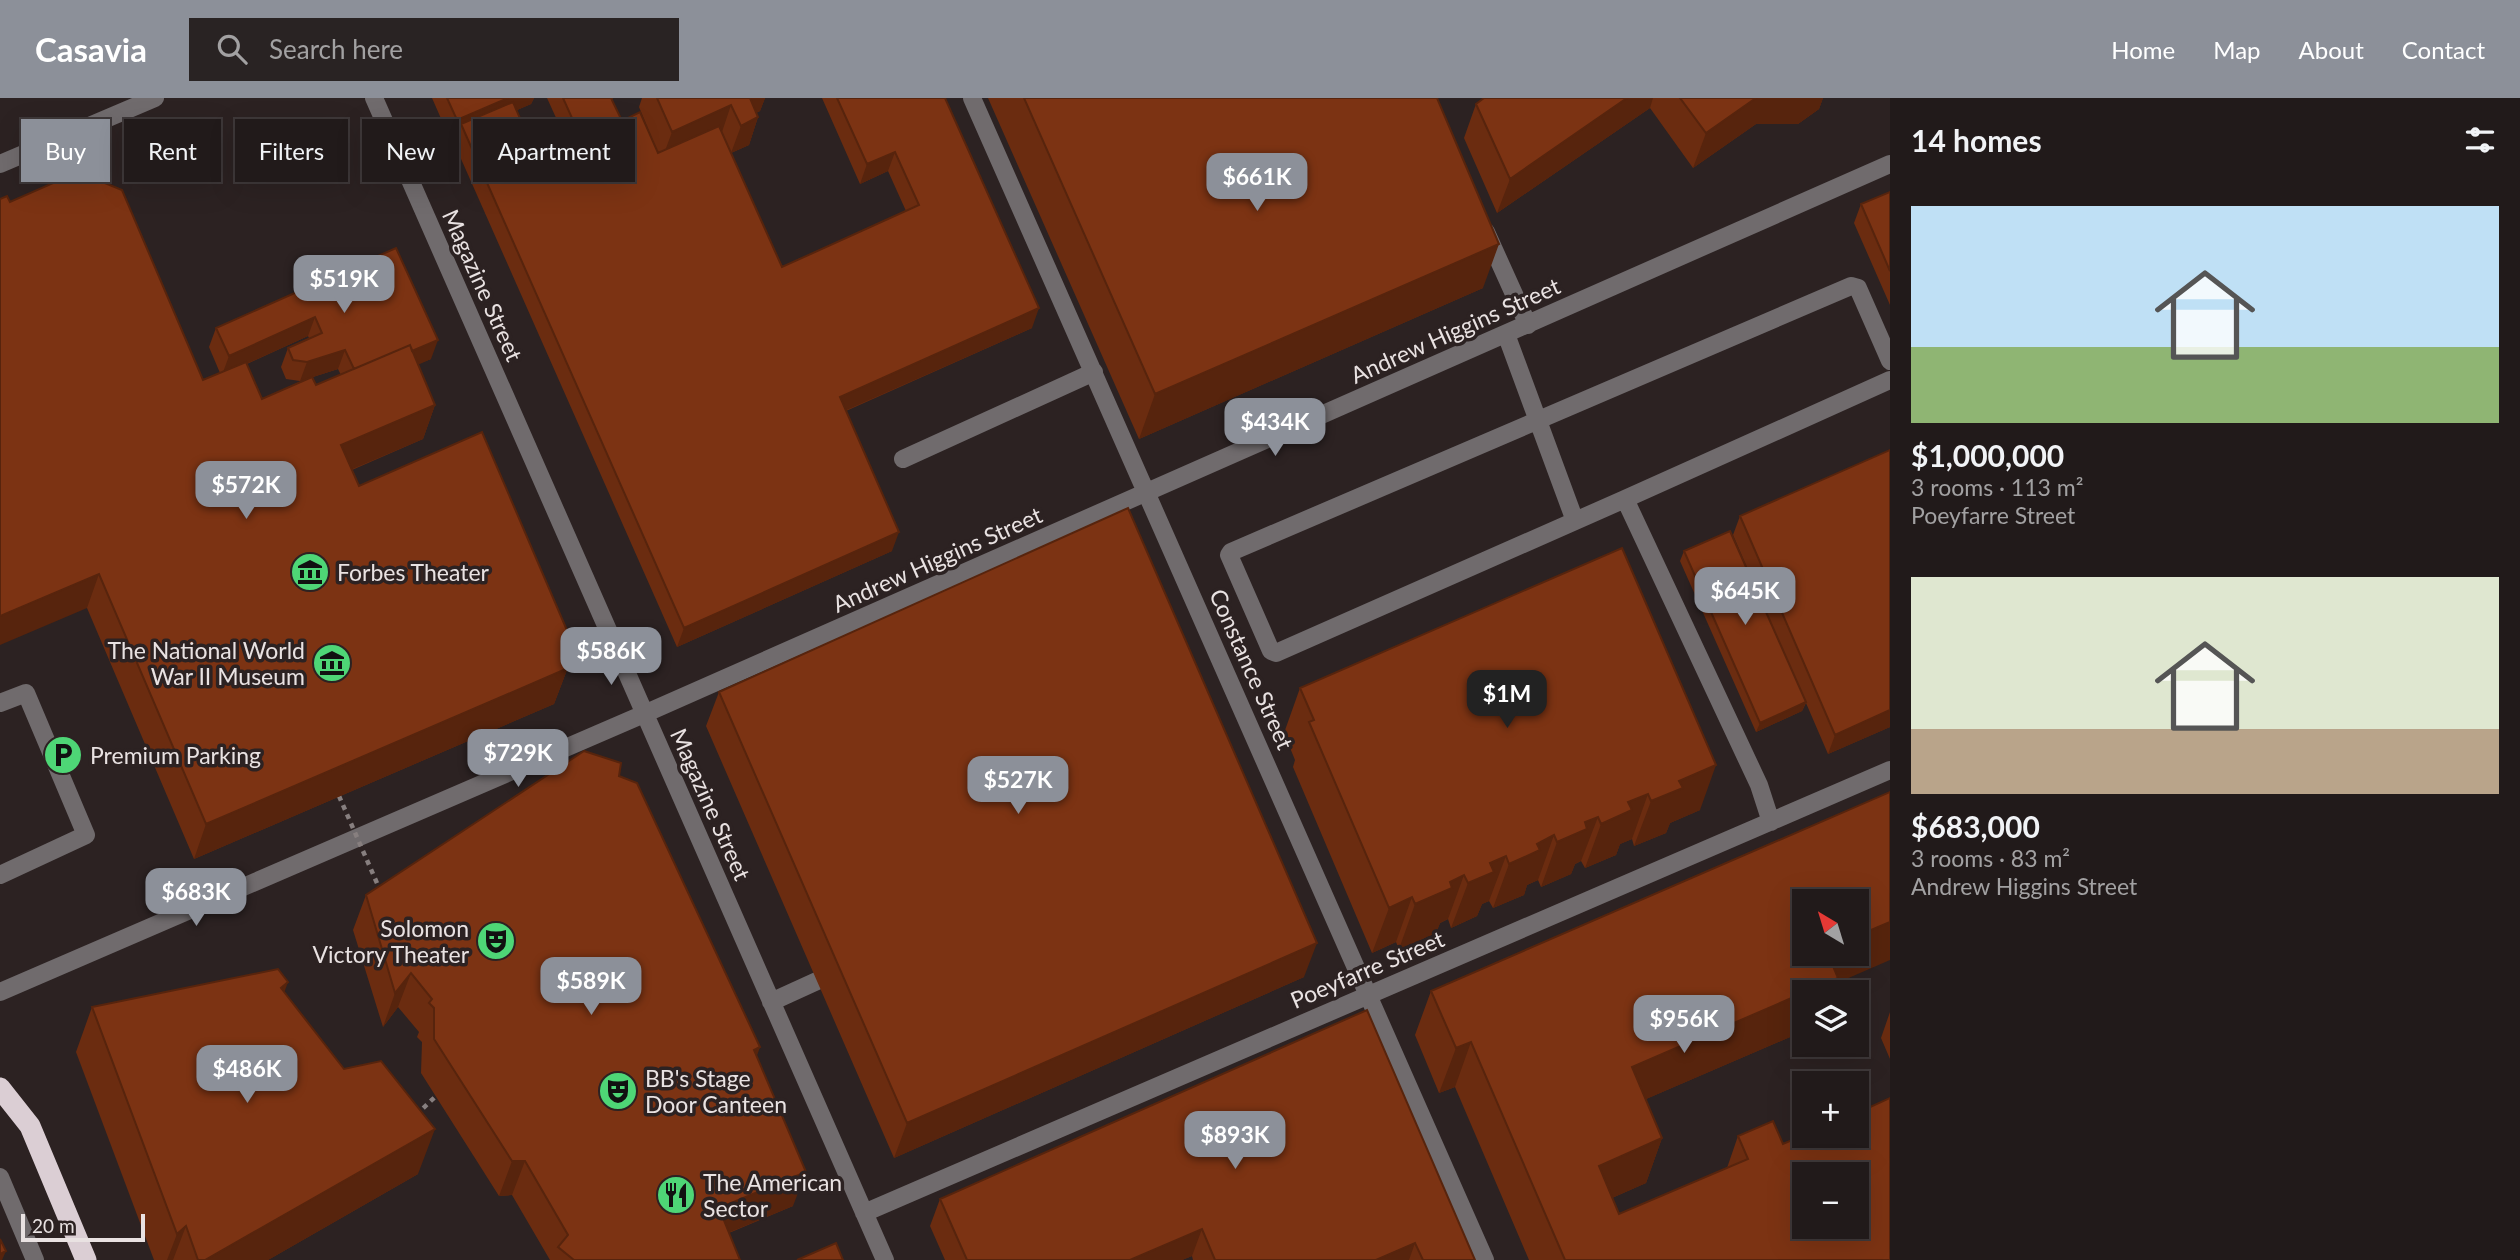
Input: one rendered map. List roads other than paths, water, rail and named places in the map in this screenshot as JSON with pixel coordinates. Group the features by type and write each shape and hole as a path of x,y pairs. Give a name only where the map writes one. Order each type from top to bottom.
{"highway":[{"path":"0,1088 30,1126 86,1260"}],"street":[{"path":"0,164 155,98"},
{"name":"Magazine Street","path":"374,98 885,1260"},
{"name":"Constance Street","path":"972,98 1485,1260"},
{"name":"Andrew Higgins Street","path":"0,992 644,714 1890,164"},
{"path":"1480,218 1528,325"},
{"path":"1890,361 1858,289 1851,286 1231,552 1230,555 1271,650 1276,653 1890,380"},
{"path":"1506,334 1576,521"},
{"path":"903,459 1094,372"},
{"path":"1625,499 1759,785 1771,822"},
{"path":"0,703 26,693 86,835 0,875"},
{"name":"Poeyfarre Street","path":"864,1213 1890,771"},
{"path":"771,1002 817,981"},
{"path":"0,1177 35,1260"}],"place":[{"name":"Forbes Theater","path":"310,572"},
{"name":"The National World War II Museum","path":"332,663"},
{"name":"Premium Parking","path":"63,755"},
{"name":"Solomon Victory Theater","path":"496,941"},
{"name":"BB's Stage Door Canteen","path":"618,1091"},
{"name":"The American Sector","path":"676,1195"}]}
